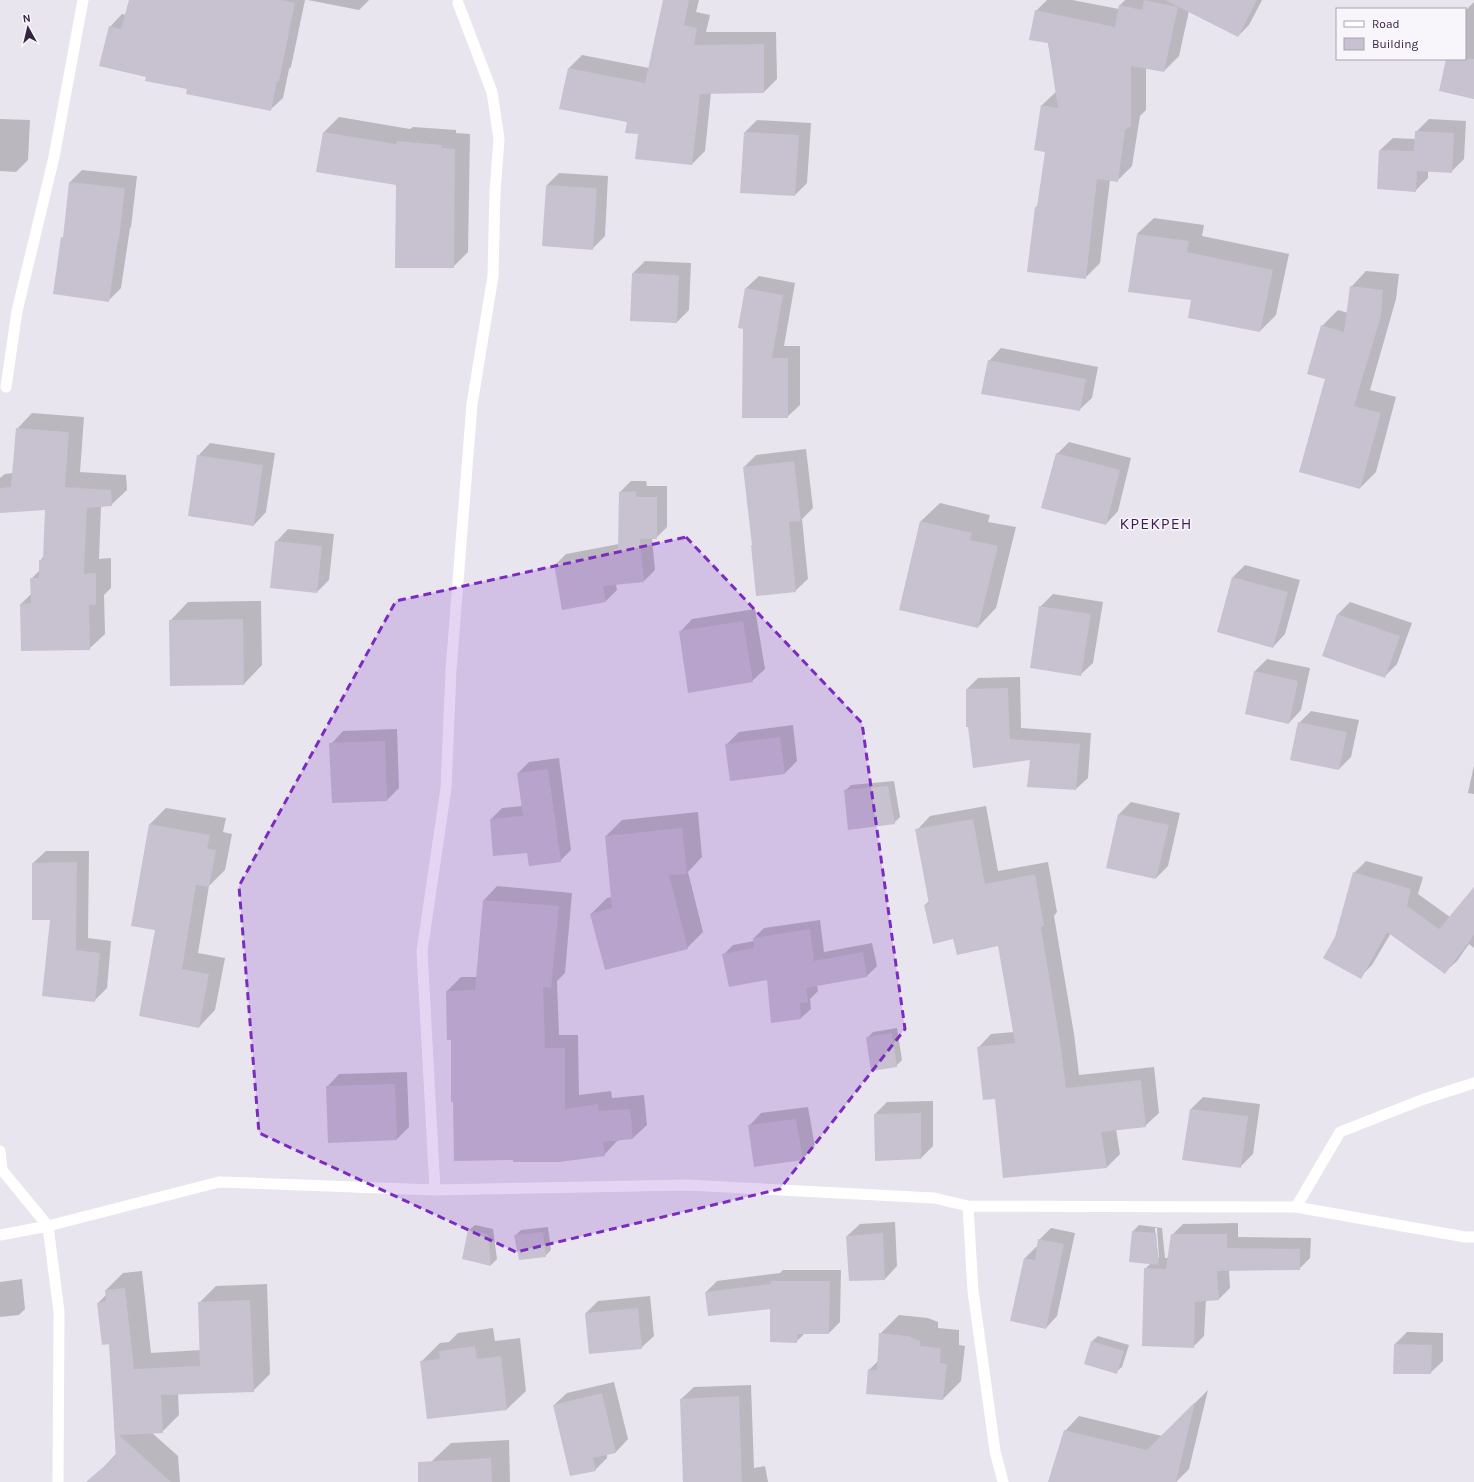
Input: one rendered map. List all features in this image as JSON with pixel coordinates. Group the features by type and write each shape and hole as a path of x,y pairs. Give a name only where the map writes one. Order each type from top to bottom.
{"street":[{"path":"6,387 16,311 54,157 83,0"},
{"path":"435,1190 422,951 446,788 451,670 472,404 493,276 495,192 499,139 492,92 458,3"},
{"path":"1296,1207 1340,1132 1424,1099 1474,1083"},
{"path":"0,1151 2,1170 48,1226 59,1312 58,1482"},
{"path":"0,1235 48,1226 219,1182 435,1190 687,1185 934,1198 968,1206 1296,1207 1465,1237 1474,1237"},
{"path":"968,1206 973,1291 995,1451 1003,1482"}],"highlighted area":[{"path":"686,537 862,723 905,1029 780,1189 516,1252 259,1133 239,886 396,601"}],"building":[{"path":"129,0 281,0 295,3 279,81 277,81 271,111 186,94 187,89 145,81 146,77 99,66 109,26 121,29"},
{"path":"663,0 689,0 684,25 697,28 694,45 764,44 764,93 700,94 692,165 635,159 638,134 625,133 627,122 559,109 568,68 645,83"},
{"path":"1144,0 1178,7 1164,72 1131,66 1131,126 1125,130 1118,182 1097,179 1086,279 1027,272 1035,207 1037,207 1045,152 1034,150 1041,105 1058,108 1048,43 1029,40 1035,10 1115,27 1119,5 1142,10"},
{"path":"1165,0 1257,0 1238,37"},
{"path":"1474,59 1474,99 1439,91 1446,60"},
{"path":"1415,131 1454,133 1452,173 1417,171 1416,192 1377,189 1379,150 1414,151"},
{"path":"323,132 396,144 397,141 442,145 441,148 455,149 454,268 395,268 396,185 316,172"},
{"path":"744,132 799,135 795,196 740,193"},
{"path":"69,182 125,188 119,240 109,302 53,294 61,237 63,238"},
{"path":"546,185 597,188 593,250 542,246"},
{"path":"1137,234 1189,241 1187,252 1273,270 1260,332 1188,318 1191,300 1128,292"},
{"path":"632,273 679,275 677,323 630,321"},
{"path":"1350,286 1383,290 1381,316 1354,406 1381,413 1360,489 1299,472 1325,379 1307,374 1321,325 1344,332"},
{"path":"745,288 783,295 772,358 788,358 788,418 742,418 743,329 738,328"},
{"path":"988,360 1086,379 1080,411 981,394"},
{"path":"16,428 69,432 65,487 111,490 112,506 87,508 84,574 96,573 96,605 89,605 90,650 21,651 20,604 31,603 30,578 39,578 39,560 43,560 45,510 0,513 0,488 11,487"},
{"path":"1056,453 1120,470 1106,525 1041,508"},
{"path":"197,455 263,465 254,526 188,516"},
{"path":"794,461 801,521 789,522 796,592 756,596 743,467"},
{"path":"636,491 636,497 657,497 657,539 640,539 644,582 603,586 606,602 562,610 554,564 615,553 614,549 618,549 619,492"},
{"path":"920,521 972,533 970,540 998,546 978,628 899,610"},
{"path":"275,541 322,546 317,593 270,588"},
{"path":"1232,577 1288,592 1273,648 1217,632"},
{"path":"1039,606 1091,614 1081,676 1030,668"},
{"path":"1337,614 1400,636 1385,678 1322,656"},
{"path":"243,619 244,685 170,686 169,620"},
{"path":"743,621 753,682 688,693 679,631"},
{"path":"1254,671 1298,681 1289,724 1245,714"},
{"path":"1008,688 1010,739 1080,744 1076,790 1027,787 1030,760 973,768 968,727 966,727 966,689"},
{"path":"1298,722 1347,732 1339,770 1290,760"},
{"path":"780,737 785,774 730,781 725,744"},
{"path":"385,741 387,801 332,803 329,743"},
{"path":"548,769 561,862 529,866 527,853 493,856 490,819 523,816 517,773"},
{"path":"888,786 895,824 848,830 844,790"},
{"path":"1118,814 1169,825 1156,879 1106,868"},
{"path":"973,819 985,884 1035,874 1044,926 1041,927 1061,1047 1066,1088 1141,1080 1146,1127 1101,1132 1107,1168 1003,1178 995,1099 983,1100 977,1047 1015,1043 998,946 957,955 953,939 933,944 924,905 929,904 915,829"},
{"path":"149,824 210,835 207,849 216,850 209,887 196,885 182,969 209,974 199,1028 139,1016 155,930 131,926"},
{"path":"682,828 687,874 669,875 688,949 605,970 590,914 612,908 605,836"},
{"path":"77,862 76,950 100,953 95,1002 42,996 50,920 32,920 32,863"},
{"path":"1353,872 1411,889 1407,906 1439,929 1474,887 1474,935 1445,974 1387,932 1361,979 1323,958 1335,937"},
{"path":"483,900 559,906 551,988 543,987 545,1048 565,1048 565,1109 598,1104 599,1111 630,1109 633,1139 603,1142 605,1156 559,1162 513,1162 513,1160 454,1161 453,1102 451,1102 451,1040 447,1040 446,991 475,990"},
{"path":"810,929 814,961 863,952 867,977 806,988 808,1002 800,1003 801,1019 771,1023 767,980 729,987 722,954 754,948 753,938"},
{"path":"892,1033 897,1067 871,1071 866,1037"},
{"path":"395,1084 397,1140 328,1143 326,1086"},
{"path":"1190,1109 1248,1116 1241,1168 1182,1160"},
{"path":"921,1113 921,1159 875,1161 874,1114"},
{"path":"796,1119 803,1160 754,1167 748,1125"},
{"path":"468,1230 488,1234 491,1266 462,1259"},
{"path":"1132,1231 1156,1233 1159,1265 1129,1262"},
{"path":"543,1232 546,1257 519,1260 514,1235"},
{"path":"883,1233 885,1280 849,1281 846,1236"},
{"path":"1171,1234 1227,1234 1227,1248 1300,1249 1300,1270 1217,1271 1219,1300 1195,1302 1194,1348 1142,1346 1144,1268 1166,1269"},
{"path":"1038,1239 1064,1244 1046,1329 1010,1321 1024,1258 1035,1260"},
{"path":"771,1281 830,1281 829,1334 797,1334 797,1343 770,1342 770,1309 708,1316 705,1292 771,1284"},
{"path":"125,1288 134,1369 200,1366 198,1302 250,1300 254,1392 161,1395 163,1433 119,1435 171,1482 86,1482 116,1456 109,1344 102,1345 97,1303 106,1301 105,1290"},
{"path":"638,1308 642,1349 589,1354 585,1313"},
{"path":"879,1333 909,1336 920,1341 920,1346 941,1348 940,1363 947,1364 943,1400 866,1394 868,1369 877,1370"},
{"path":"1091,1341 1124,1351 1117,1374 1084,1364"},
{"path":"1394,1344 1432,1345 1431,1374 1393,1374"},
{"path":"475,1346 477,1359 501,1356 507,1410 427,1419 420,1361 440,1359 439,1351"},
{"path":"602,1393 616,1453 593,1458 596,1471 570,1476 553,1405"},
{"path":"739,1396 742,1482 683,1482 680,1399"},
{"path":"1195,1402 1176,1482 1048,1482 1064,1430 1147,1450"},
{"path":"491,1458 492,1482 418,1482 418,1462"}],"district":[{"name":"KPEKPEH","path":"1156,523"}]}
